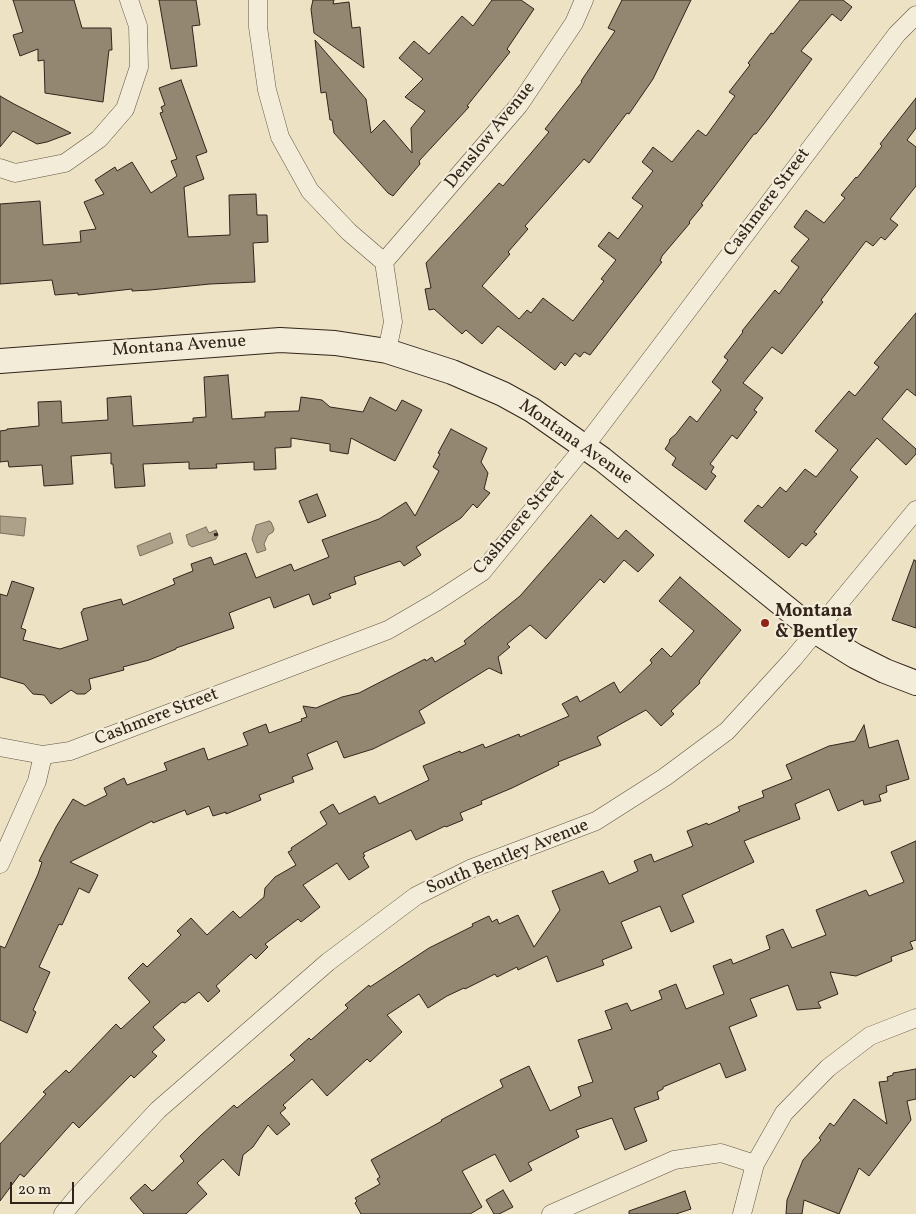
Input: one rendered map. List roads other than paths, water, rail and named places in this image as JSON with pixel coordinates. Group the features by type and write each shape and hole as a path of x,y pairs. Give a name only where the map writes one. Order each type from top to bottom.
{"street":[{"path":"0,168 15,173 65,164 99,139 125,109 139,67 138,26 129,0"},
{"path":"258,0 258,27 267,90 280,137 310,191 349,232 384,262 393,322 387,351"},
{"name":"Denslow Avenue","path":"384,262 520,105 574,23 584,0"},
{"name":"Cashmere Street","path":"0,747 42,755 70,751 388,630 482,572 585,446 897,34 916,16"},
{"name":"Montana Avenue","path":"0,361 280,340 334,343 387,351 452,372 503,394 532,410 585,446 816,631 855,656 885,672 916,683"},
{"name":"South Bentley Avenue","path":"63,1214 158,1110 328,962 416,896 470,869 596,821 665,777 727,731 816,631 916,510"},
{"path":"0,864 37,781 42,755"},
{"path":"742,1214 755,1164 784,1113 828,1068 870,1036 916,1018"},
{"path":"551,1214 674,1160 721,1153 755,1164"}],"place":[{"name":"Montana & Bentley","path":"765,623"}]}
